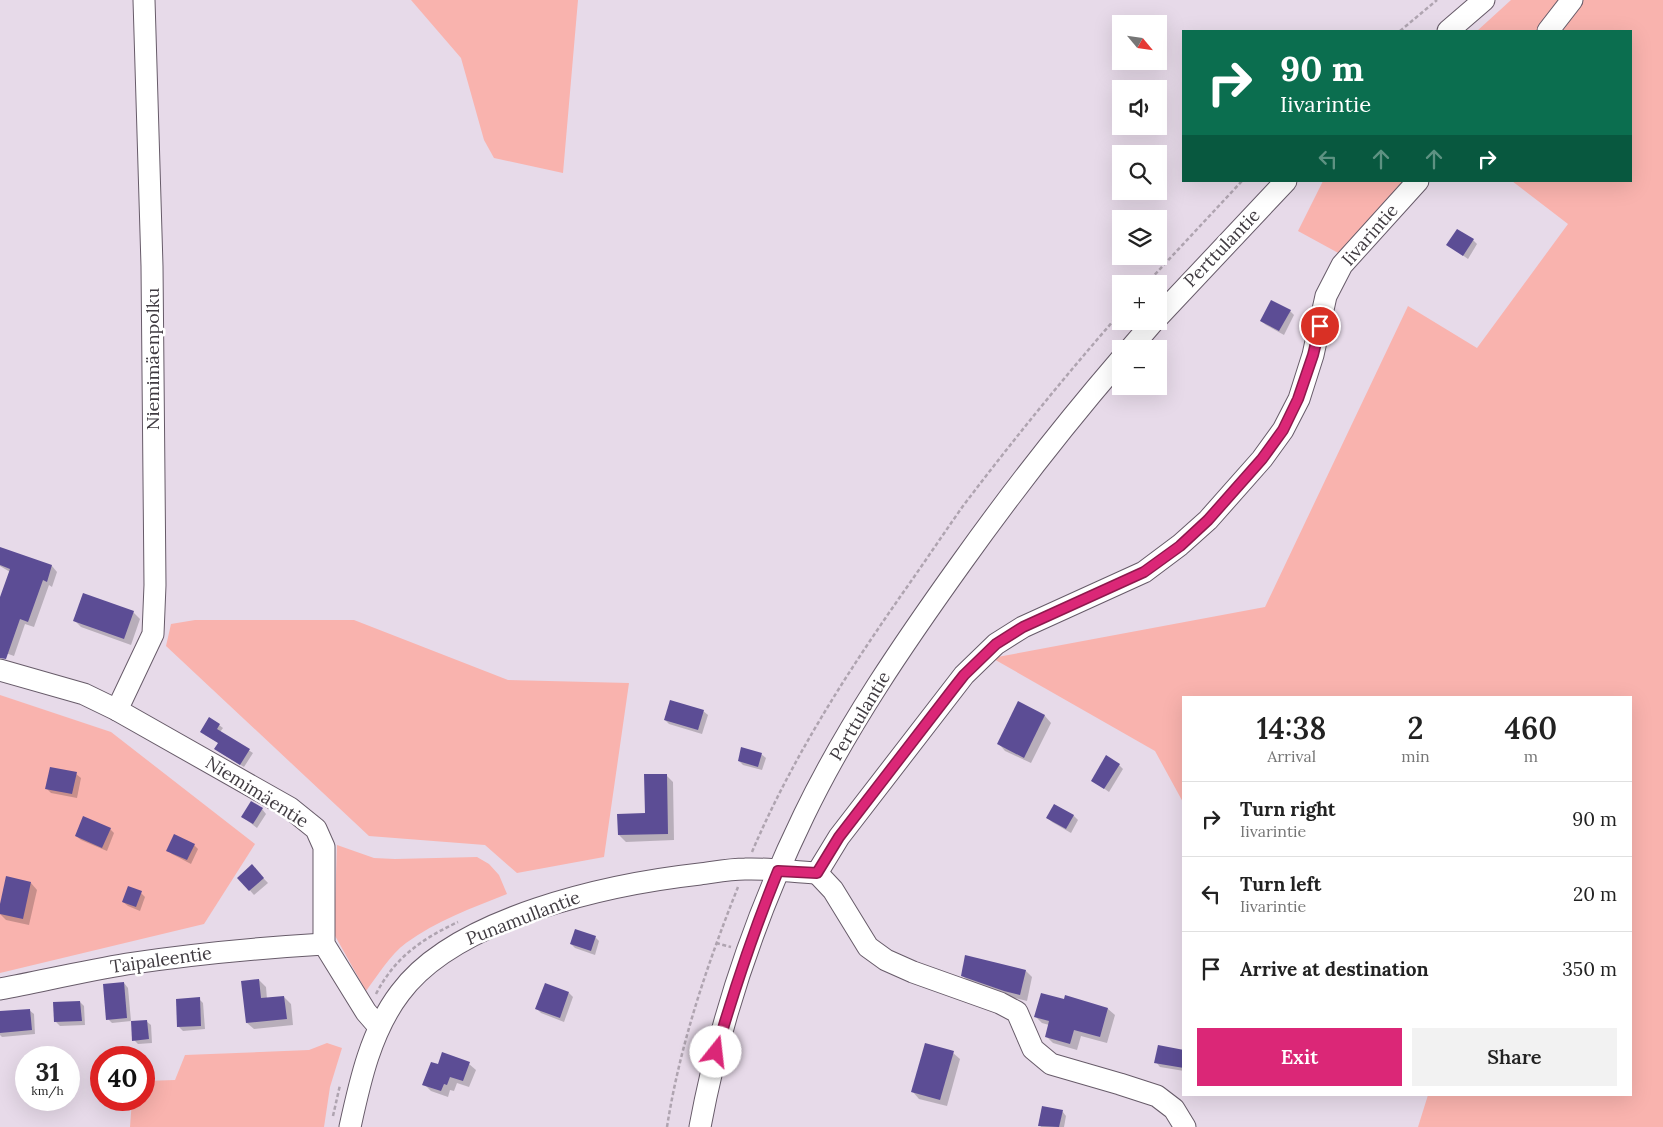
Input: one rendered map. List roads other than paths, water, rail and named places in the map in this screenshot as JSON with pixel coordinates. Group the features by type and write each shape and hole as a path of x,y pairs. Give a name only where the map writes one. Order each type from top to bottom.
{"street":[{"name":"Niemimäenpolku","path":"117,710 153,634 152,266 144,0"},
{"path":"1449,30 1484,0"},
{"path":"1549,30 1572,0"},
{"name":"Perttulantie","path":"1167,307 1285,182"},
{"name":"Iivarintie","path":"817,873 839,837 953,689 964,675 996,644 1023,627 1144,572 1180,546 1208,520 1262,459 1283,430 1298,399 1313,355 1326,296 1342,265 1417,182"},
{"path":"1138,340 1146,330"},
{"name":"Perttulantie","path":"700,1127 708,1084 730,1005 757,922 804,814 834,758 858,716 919,622 997,513 1056,437 1112,370"},
{"name":"Niemimäentie","path":"0,670 84,694 117,710 290,808 316,829 324,847 324,944"},
{"name":"Punamullantie","path":"350,1127 365,1067 379,1028 400,993 420,971 454,946 494,926 588,893 677,876 745,869 778,871"},
{"path":"778,871 817,873 833,890 868,947 886,960 913,972 1000,1003 1017,1012 1033,1049 1051,1064 1157,1096 1174,1109 1185,1127"},
{"path":"324,944 366,1012 379,1028"},
{"name":"Taipaleentie","path":"0,989 125,964 174,957 249,948 324,944"}]}
